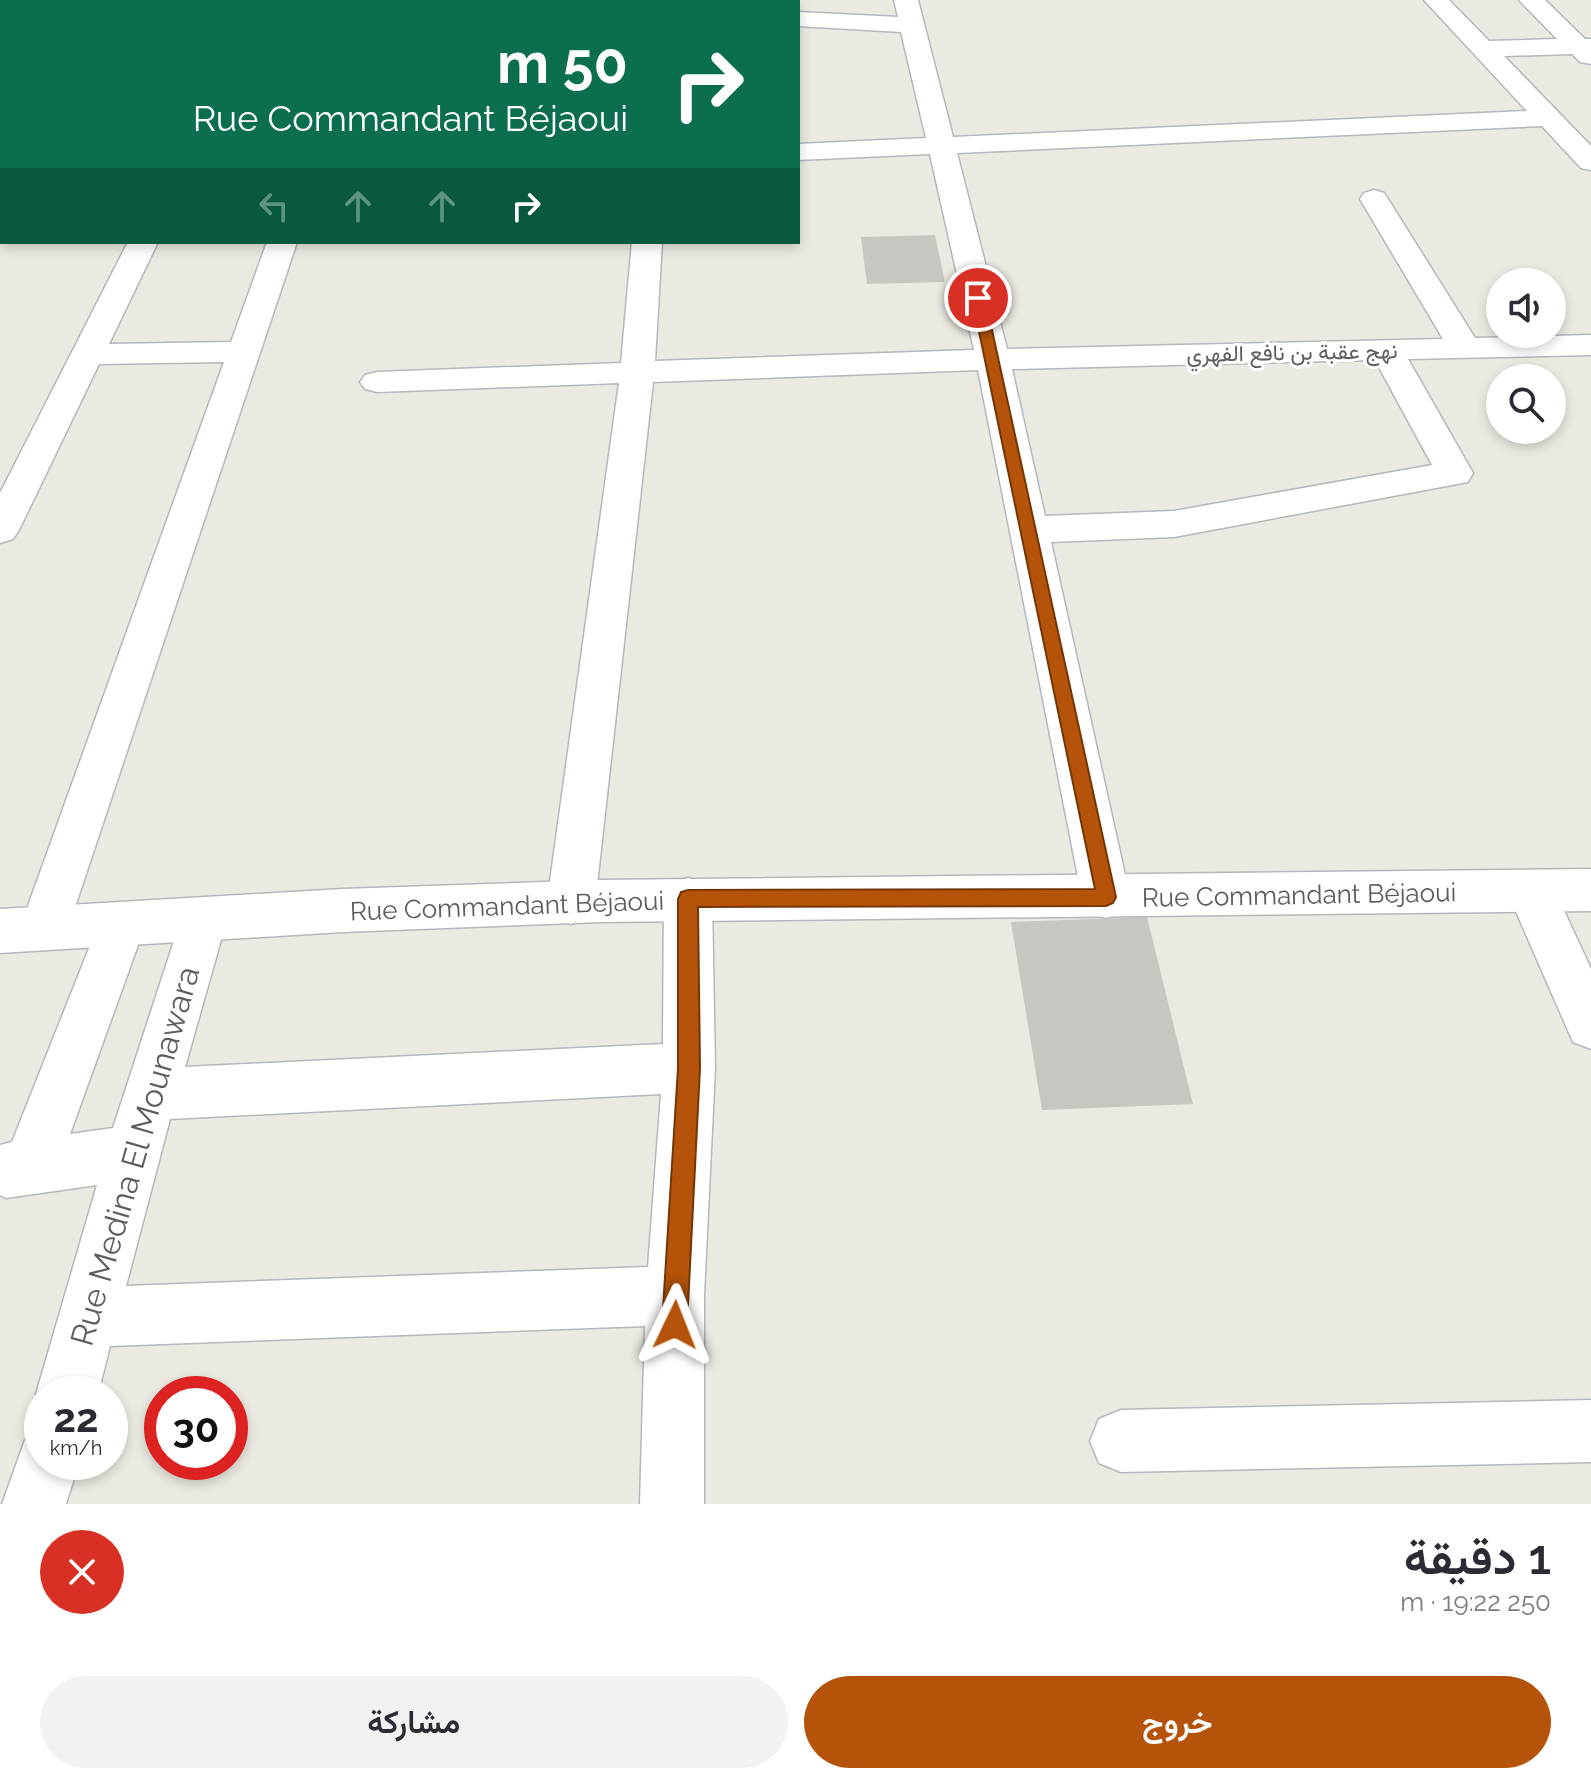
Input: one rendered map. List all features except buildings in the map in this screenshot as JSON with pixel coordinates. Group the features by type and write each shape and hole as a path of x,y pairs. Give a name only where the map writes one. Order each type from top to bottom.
{"street":[{"path":"1436,0 1591,162"},
{"path":"1531,0 1587,51"},
{"path":"800,19 910,12 993,359 1106,897"},
{"path":"1483,49 1587,51"},
{"path":"800,152 1549,118"},
{"path":"1374,199 1466,349"},
{"path":"0,530 142,244"},
{"path":"22,929 243,352 281,244"},
{"path":"571,903 637,374 647,244"},
{"name":"نهج عقبة بن نافع الفهري","path":"377,382 993,359 1591,345"},
{"path":"1028,530 1174,524 1455,473 1386,350"},
{"path":"90,354 243,352"},
{"name":"Rue Commandant Béjaoui","path":"22,929 688,899 1591,890"},
{"path":"1531,891 1591,1025"},
{"path":"672,1504 675,1295 689,1068 688,899"},
{"name":"Rue Medina El Mounawara","path":"73,1376 150,1094 203,919"},
{"path":"15,1169 122,923"},
{"path":"150,1094 689,1068"},
{"path":"15,1169 135,1153"},
{"path":"91,1317 675,1295"},
{"path":"1121,1441 1591,1431"},
{"path":"34,1504 41,1480"}],"route":[{"path":"675,1325 689,1068 688,899 1106,897 978,298"}]}
